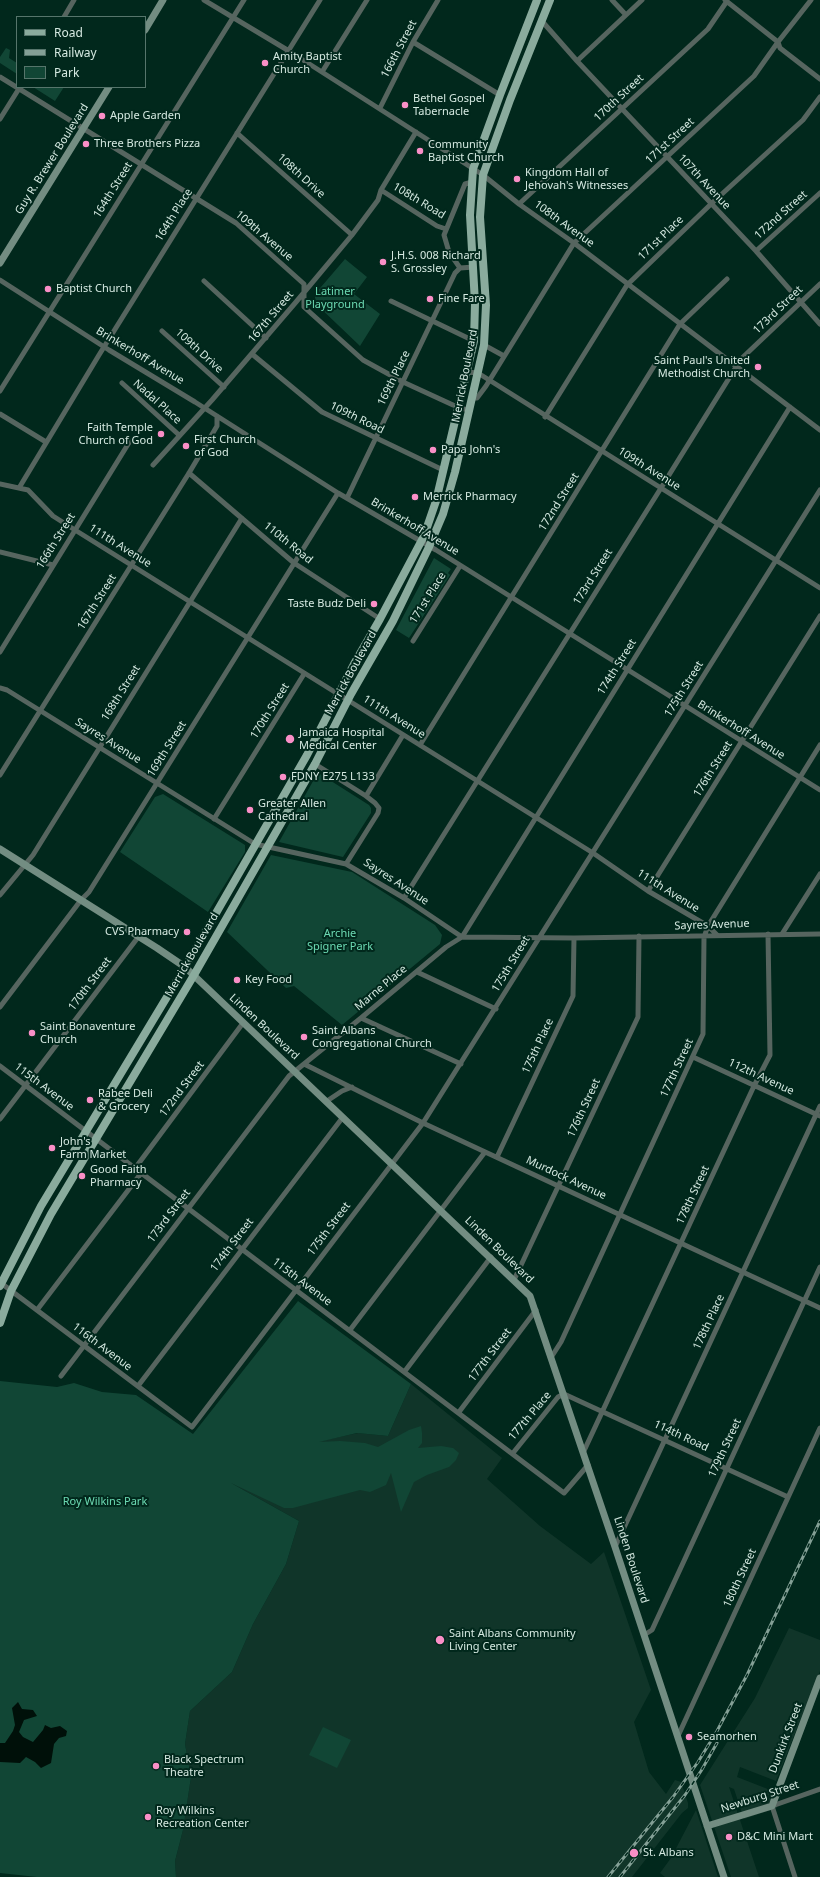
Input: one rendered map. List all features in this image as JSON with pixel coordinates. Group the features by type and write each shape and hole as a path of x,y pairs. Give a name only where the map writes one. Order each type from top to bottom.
{"main road":[{"path":"146,28 164,0"},
{"name":"Merrick Boulevard","path":"0,1284 39,1211 185,967 307,755 338,694 421,542 436,501 474,340 474,267 470,215 473,169 537,0"},
{"name":"Merrick Boulevard","path":"0,1323 11,1291 50,1216 194,975 315,764 393,621 443,514 470,411 484,345 486,305 480,217 482,174 550,0"},
{"name":"Guy R. Brewer Boulevard","path":"0,263 109,88"},
{"name":"Linden Boulevard","path":"0,849 185,967 530,1296 552,1356 583,1453 616,1547 724,1877"},
{"path":"39,1211 50,1216"},
{"name":"Dunkirk Street","path":"772,1806 820,1679"},
{"name":"Newburg Street","path":"707,1826 772,1806"}],"street":[{"path":"65,16 74,0"},
{"name":"108th Avenue","path":"204,0 289,51 482,174 519,204 574,243 627,285 820,430"},
{"name":"164th Street","path":"0,391 244,0"},
{"name":"164th Place","path":"19,488 104,347 320,0"},
{"path":"322,72 367,0"},
{"name":"166th Street","path":"380,108 413,42 438,0"},
{"path":"612,0 626,15"},
{"path":"577,61 642,0"},
{"name":"171st Street","path":"473,398 477,398 489,381 574,243 754,76 811,0"},
{"path":"726,1 778,42 780,48 820,79"},
{"name":"170th Street","path":"519,204 708,29 726,1"},
{"name":"107th Avenue","path":"541,20 577,61 756,251 820,324"},
{"path":"413,42 500,95"},
{"name":"109th Avenue","path":"0,77 16,86"},
{"path":"0,119 20,88"},
{"name":"109th Avenue","path":"20,88 242,228 304,284 304,307 363,360 402,382 459,408 470,411"},
{"name":"171st Place","path":"545,417 627,285 711,204 803,120 820,97"},
{"name":"167th Street","path":"153,465 224,387 352,235 378,200 381,190 416,132"},
{"name":"108th Drive","path":"237,133 352,235"},
{"path":"472,182 465,184 444,235 449,252 460,268 474,267"},
{"name":"108th Road","path":"381,190 437,226 446,229"},
{"name":"172nd Street","path":"756,251 820,193"},
{"name":"169th Place","path":"346,498 455,273 460,268"},
{"name":"172nd Street","path":"420,745 680,324 727,279"},
{"name":"Brinkerhoff Avenue","path":"0,280 104,347 217,416 346,498 429,546 820,790"},
{"path":"204,281 266,338"},
{"name":"173rd Street","path":"404,898 736,366 741,359 820,284"},
{"path":"391,301 474,340"},
{"name":"109th Drive","path":"162,331 224,387"},
{"path":"484,345 504,356"},
{"name":"109th Road","path":"252,354 322,412 443,470"},
{"path":"467,372 478,373"},
{"name":"109th Avenue","path":"478,373 545,417 719,523 820,588"},
{"name":"Nadal Place","path":"122,383 179,435"},
{"name":"174th Street","path":"462,937 790,408"},
{"path":"0,414 46,442"},
{"name":"167th Street","path":"0,775 190,473 217,426 217,416"},
{"name":"166th Street","path":"0,652 130,441"},
{"name":"110th Road","path":"190,473 294,563 380,619"},
{"name":"111th Avenue","path":"0,484 28,490 53,516 593,853 648,891 708,926 716,935"},
{"name":"175th Street","path":"192,1427 423,1123 496,1009 820,490"},
{"name":"169th Street","path":"0,1007 81,900 89,892 338,493"},
{"name":"168th Street","path":"0,895 24,864 33,855 242,518"},
{"path":"0,552 53,564"},
{"name":"171st Place","path":"413,641 460,566"},
{"name":"176th Street","path":"648,891 820,616"},
{"name":"170th Street","path":"214,819 304,674"},
{"name":"Sayres Avenue","path":"0,688 8,690 156,784 255,844 346,864 404,898 462,937 704,937 716,935 820,934"},
{"path":"366,796 403,735"},
{"name":"177th Street","path":"552,1356 561,1342 703,1034 704,937 708,926 820,745"},
{"path":"315,764 366,796 379,808 378,813 346,864"},
{"path":"782,934 820,874"},
{"name":"178th Street","path":"583,1453 604,1411 754,1086 770,1055 768,934"},
{"name":"170th Street","path":"0,1119 138,936"},
{"name":"176th Street","path":"514,1280 638,1017 639,936"},
{"name":"Marne Place","path":"295,1071 446,947 462,937"},
{"name":"175th Place","path":"497,1157 573,996 574,938"},
{"path":"417,972 496,1009"},
{"path":"361,1018 461,1064"},
{"name":"172nd Street","path":"136,1168 243,1023"},
{"name":"112th Avenue","path":"693,1057 818,1115"},
{"name":"Murdock Avenue","path":"304,1064 423,1123 820,1308"},
{"name":"115th Avenue","path":"0,1066 564,1492 588,1466"},
{"name":"173rd Street","path":"61,1376 288,1076 295,1071"},
{"path":"327,1101 342,1091 352,1087"},
{"name":"178th Place","path":"616,1547 743,1272 818,1115 820,1106"},
{"name":"174th Street","path":"138,1386 343,1117"},
{"path":"350,1330 485,1152"},
{"path":"37,1310 142,1172"},
{"path":"405,1371 491,1258"},
{"name":"179th Street","path":"644,1635 652,1630 820,1267"},
{"name":"116th Avenue","path":"0,1284 37,1310 192,1427"},
{"name":"177th Street","path":"459,1412 536,1310"},
{"name":"114th Road","path":"564,1394 788,1496"},
{"name":"177th Place","path":"513,1453 558,1397 564,1394"},
{"name":"180th Street","path":"678,1736 820,1428"},
{"name":"Newburg Street","path":"772,1806 820,1789"},
{"path":"772,1806 795,1877"}],"shaded area":[{"name":"Saint Albans Community Living Center","path":"411,1384 502,1458 487,1479 540,1526 591,1564 604,1552 651,1690 634,1722 649,1772 666,1794 675,1780 681,1782 688,1803 688,1808 682,1813 632,1877 176,1877 175,1861 183,1830 191,1777 185,1744 190,1711 232,1672 253,1624 286,1564 299,1521 222,1478 239,1458 358,1433 388,1436"},
{"path":"789,1628 820,1640 820,1671 776,1781 740,1767 737,1777 778,1793 777,1808 744,1819 734,1789 729,1787 759,1877 731,1877 700,1785 755,1698"},
{"path":"18,1702 22,1709 33,1710 37,1716 24,1720 19,1732 23,1737 33,1742 43,1730 45,1725 51,1728 60,1726 67,1731 66,1736 59,1738 54,1744 51,1763 41,1768 35,1762 26,1757 20,1763 0,1762 0,1743 5,1743 13,1731 15,1725 12,1708"},
{"path":"696,1810 718,1877 665,1877 660,1873 671,1858"}],"green space":[{"path":"6,48 10,50 9,58 16,62 16,73 0,63 0,57"},
{"path":"35,88 63,88 55,101"},
{"name":"Latimer Playground","path":"345,259 367,277 354,294 380,314 360,346 315,303 315,294"},
{"path":"434,558 451,569 448,573 450,575 409,638 396,630"},
{"path":"317,774 320,774 369,805 371,808 371,813 343,857 279,842"},
{"path":"163,794 245,845 245,852 208,912 120,852 155,797"},
{"name":"Archie Spigner Park","path":"271,855 352,872 435,925 442,935 440,944 342,1025 294,986 286,988 227,932"},
{"name":"Roy Wilkins Park","path":"298,1301 411,1384 388,1436 357,1433 319,1442 340,1441 365,1443 378,1447 409,1430 421,1426 422,1443 418,1448 441,1446 453,1448 459,1453 456,1460 449,1467 427,1475 414,1482 401,1512 391,1473 386,1485 370,1492 360,1490 293,1508 284,1508 231,1483 299,1521 286,1564 253,1624 232,1672 190,1711 185,1744 191,1777 183,1830 175,1861 176,1877 37,1877 0,1873 0,1381 57,1387 74,1383 102,1392 136,1395 193,1434"},
{"path":"323,1727 351,1740 337,1768 309,1755"}],"railway":[{"path":"608,1877 673,1797 698,1762 717,1731 747,1675 820,1521"},
{"path":"620,1877 685,1795 717,1743"}],"place":[{"name":"Amity Baptist Church","path":"265,63"},
{"name":"Bethel Gospel Tabernacle","path":"405,105"},
{"name":"Apple Garden","path":"102,116"},
{"name":"Three Brothers Pizza","path":"86,144"},
{"name":"Community Baptist Church","path":"420,151"},
{"name":"Kingdom Hall of Jehovah's Witnesses","path":"517,179"},
{"name":"J.H.S. 008 Richard S. Grossley","path":"383,262"},
{"name":"Baptist Church","path":"48,289"},
{"name":"Fine Fare","path":"430,299"},
{"name":"Saint Paul's United Methodist Church","path":"758,367"},
{"name":"Faith Temple Church of God","path":"161,434"},
{"name":"First Church of God","path":"186,446"},
{"name":"Papa John's","path":"433,450"},
{"name":"Merrick Pharmacy","path":"415,497"},
{"name":"Taste Budz Deli","path":"374,604"},
{"name":"Jamaica Hospital Medical Center","path":"290,739"},
{"name":"FDNY E275 L133","path":"283,777"},
{"name":"Greater Allen Cathedral","path":"250,810"},
{"name":"CVS Pharmacy","path":"187,932"},
{"name":"Key Food","path":"237,980"},
{"name":"Saint Bonaventure Church","path":"32,1033"},
{"name":"Saint Albans Congregational Church","path":"304,1037"},
{"name":"Rabee Deli & Grocery","path":"90,1100"},
{"name":"John's Farm Market","path":"52,1148"},
{"name":"Good Faith Pharmacy","path":"82,1176"},
{"name":"Saint Albans Community Living Center","path":"440,1640"},
{"name":"Seamorhen","path":"689,1737"},
{"name":"Black Spectrum Theatre","path":"156,1766"},
{"name":"Roy Wilkins Recreation Center","path":"148,1817"},
{"name":"D&C Mini Mart","path":"729,1837"},
{"name":"St. Albans","path":"634,1853"}]}
